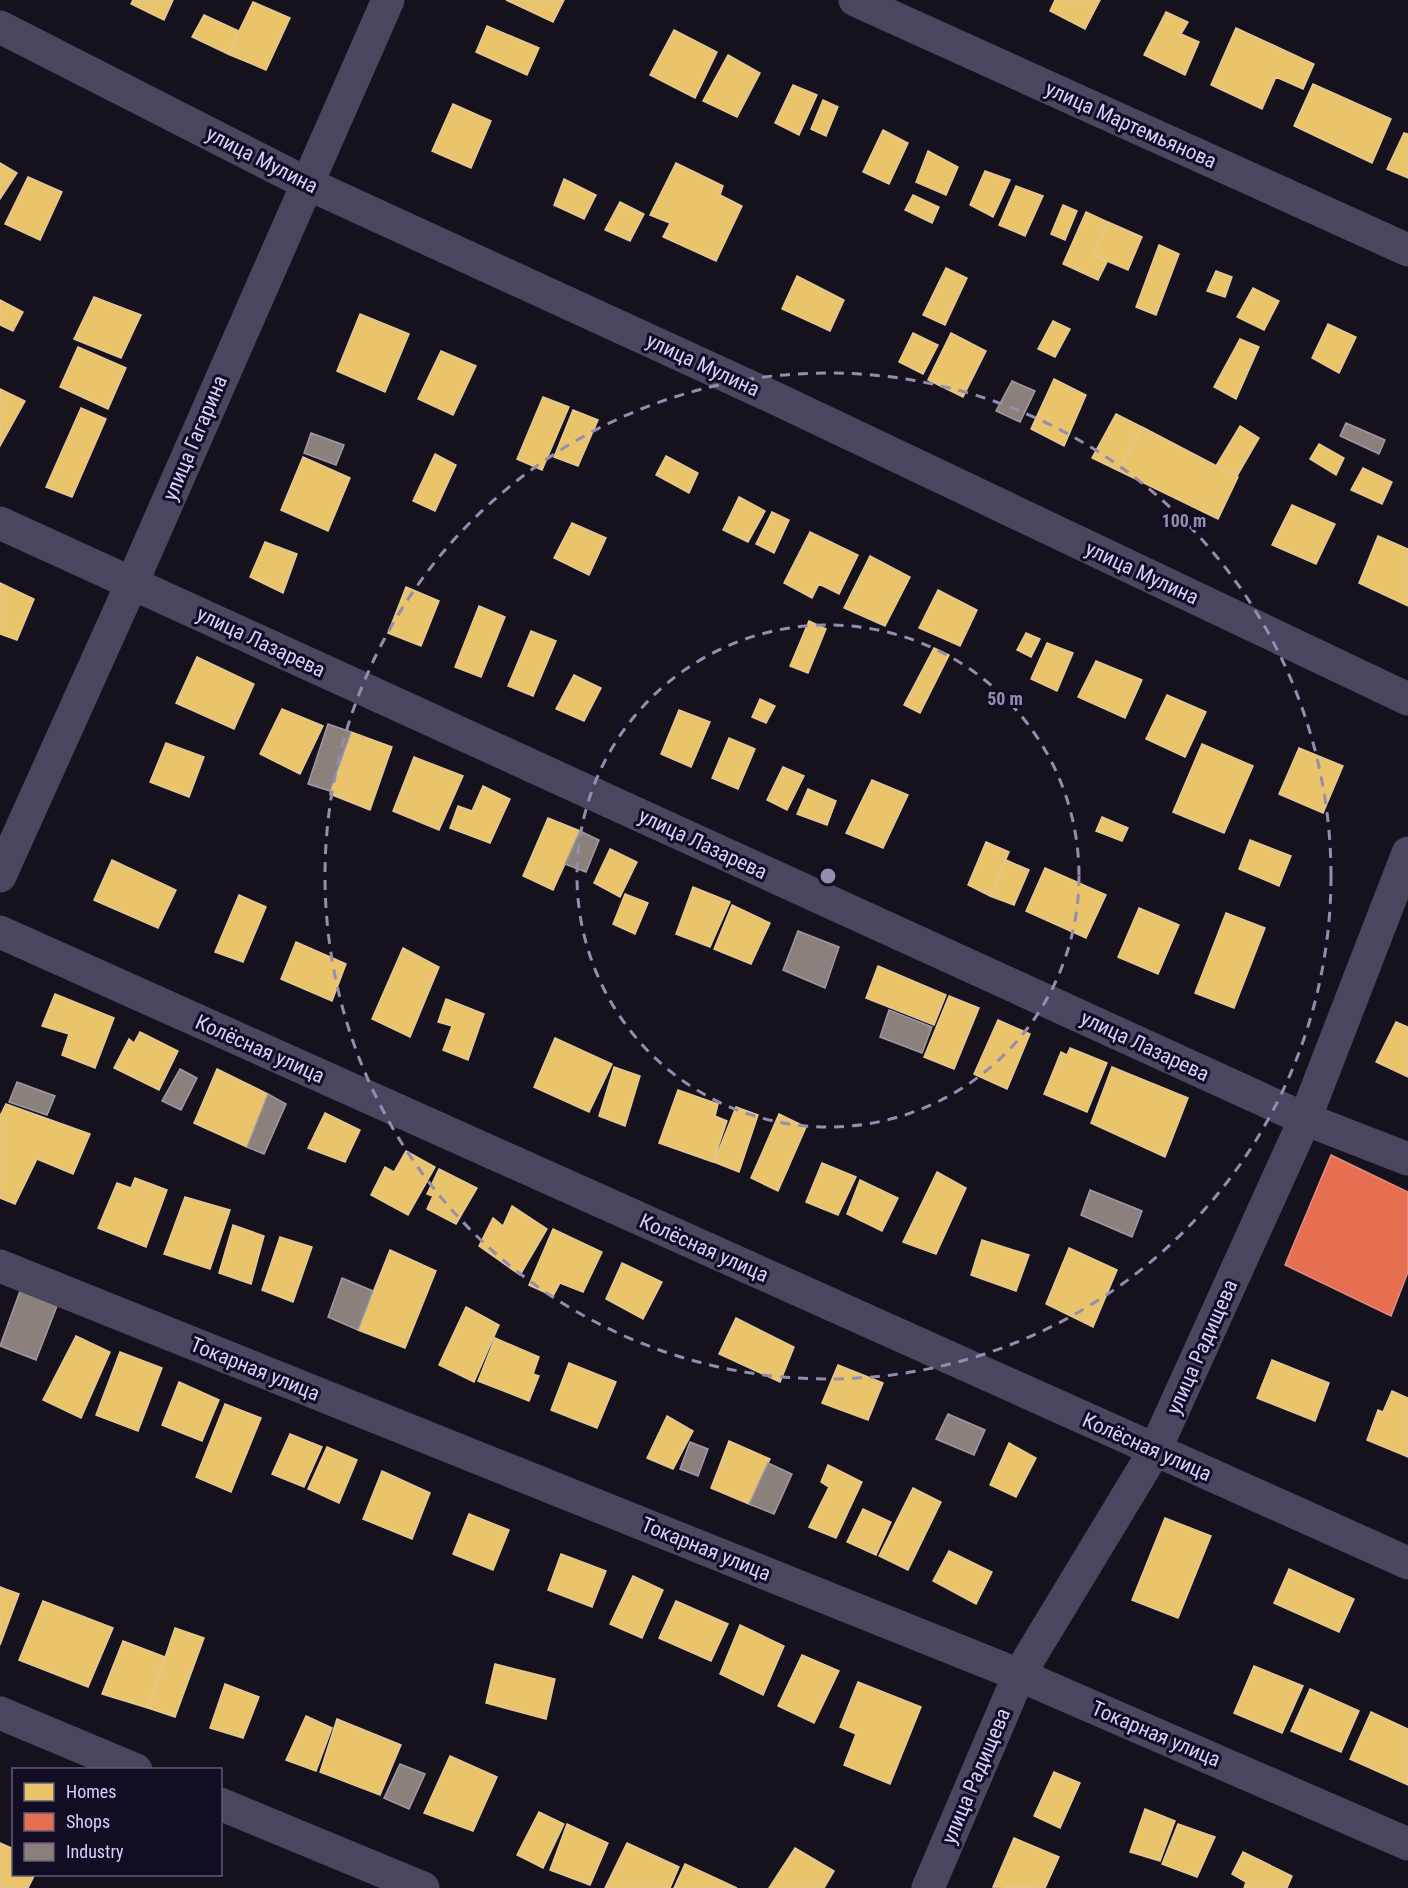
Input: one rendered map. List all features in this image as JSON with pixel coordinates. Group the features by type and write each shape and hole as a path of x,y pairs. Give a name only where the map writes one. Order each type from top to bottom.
{"street":[{"name":"улица Гагарина","path":"0,876 132,584 388,0"},
{"name":"улица Мартемьянова","path":"855,0 1408,250"},
{"name":"улица Мулина","path":"0,27 306,183 779,400 1408,699"},
{"name":"улица Лазарева","path":"0,523 1305,1119 1408,1159"},
{"name":"улица Радищева","path":"928,1888 1019,1675 1155,1450 1305,1119 1408,854"},
{"name":"Колёсная улица","path":"0,932 1408,1563"},
{"name":"Токарная улица","path":"0,1266 1019,1675 1408,1844"},
{"path":"0,1713 131,1768"},
{"path":"222,1805 423,1888"}],"building: Homes":[{"path":"133,0 173,0 164,20 131,4"},
{"path":"506,0 564,0 553,22"},
{"path":"1055,0 1100,0 1085,29 1050,11"},
{"path":"253,2 290,18 266,70 228,54"},
{"path":"1166,12 1188,22 1181,34 1199,42 1185,75 1144,55"},
{"path":"204,15 239,31 228,54 192,37"},
{"path":"487,26 539,48 527,75 476,52"},
{"path":"1236,28 1314,64 1303,89 1276,77 1262,109 1211,85"},
{"path":"674,30 717,52 695,98 650,75"},
{"path":"728,55 760,73 737,117 703,101"},
{"path":"1313,84 1391,119 1372,163 1294,126"},
{"path":"793,85 817,95 799,135 775,123"},
{"path":"823,100 838,107 826,136 811,129"},
{"path":"453,104 491,121 471,168 432,151"},
{"path":"883,130 908,143 889,184 863,172"},
{"path":"1404,133 1408,134 1408,178 1387,169"},
{"path":"928,151 958,167 946,195 916,182"},
{"path":"0,163 17,173 0,199"},
{"path":"676,163 723,186 720,195 742,206 716,261 663,237 670,223 650,215"},
{"path":"985,171 1010,180 993,217 970,205"},
{"path":"28,177 62,192 40,240 5,224"},
{"path":"564,179 596,195 584,219 554,205"},
{"path":"1016,186 1043,196 1025,236 999,225"},
{"path":"913,195 939,207 932,223 905,210"},
{"path":"620,202 644,214 630,241 605,230"},
{"path":"1063,205 1077,211 1065,240 1051,234"},
{"path":"1086,212 1108,222 1093,255 1107,262 1098,280 1063,264"},
{"path":"1108,222 1142,237 1128,270 1093,255"},
{"path":"1159,245 1179,254 1156,315 1136,307"},
{"path":"946,268 967,278 945,325 923,315"},
{"path":"1216,271 1232,277 1225,297 1207,291"},
{"path":"797,276 844,300 830,331 782,309"},
{"path":"1253,288 1279,301 1264,330 1237,317"},
{"path":"94,297 141,315 121,358 74,339"},
{"path":"0,300 23,312 13,331 0,325"},
{"path":"360,314 409,334 385,392 337,371"},
{"path":"1053,321 1070,329 1055,357 1038,349"},
{"path":"1328,324 1356,337 1339,373 1312,358"},
{"path":"913,333 938,345 923,374 899,362"},
{"path":"951,333 986,351 963,397 928,380"},
{"path":"1240,339 1259,347 1236,399 1214,387"},
{"path":"78,347 126,368 108,409 60,387"},
{"path":"441,351 476,366 453,415 418,399"},
{"path":"1054,379 1086,395 1064,446 1031,429"},
{"path":"0,389 25,401 0,446"},
{"path":"543,397 569,407 542,470 517,459"},
{"path":"81,408 106,419 72,497 46,487"},
{"path":"573,410 598,420 578,466 554,457"},
{"path":"1116,414 1142,427 1119,471 1092,458"},
{"path":"1240,426 1259,438 1237,476 1216,466"},
{"path":"1142,427 1238,477 1218,519 1119,471"},
{"path":"1319,444 1344,458 1336,475 1310,459"},
{"path":"435,454 456,465 435,511 413,501"},
{"path":"666,456 698,473 689,493 656,475"},
{"path":"303,457 350,478 328,531 281,510"},
{"path":"1363,468 1392,482 1382,504 1351,490"},
{"path":"739,497 765,511 748,542 723,530"},
{"path":"1292,505 1335,524 1316,564 1272,545"},
{"path":"772,512 789,520 774,553 756,544"},
{"path":"572,523 606,538 589,575 554,558"},
{"path":"810,532 858,555 839,594 819,584 812,598 784,583"},
{"path":"1378,536 1408,549 1408,606 1359,583"},
{"path":"265,542 297,554 283,593 250,577"},
{"path":"870,556 910,577 885,626 844,608"},
{"path":"0,583 34,599 17,640 0,634"},
{"path":"406,587 439,601 421,646 388,633"},
{"path":"938,590 977,610 960,646 919,628"},
{"path":"479,606 505,617 481,677 455,667"},
{"path":"809,621 826,629 808,673 790,666"},
{"path":"531,631 556,641 533,696 508,686"},
{"path":"1026,633 1040,639 1031,657 1017,650"},
{"path":"1047,643 1073,653 1057,691 1031,679"},
{"path":"934,648 949,655 920,713 904,705"},
{"path":"197,657 254,684 234,729 176,703"},
{"path":"1096,661 1142,680 1125,718 1078,697"},
{"path":"574,675 601,688 584,721 556,709"},
{"path":"1167,695 1206,712 1185,757 1146,739"},
{"path":"760,699 775,706 766,723 752,717"},
{"path":"282,709 323,726 300,774 260,754"},
{"path":"679,710 710,722 691,767 661,754"},
{"path":"351,732 392,747 370,810 330,794"},
{"path":"729,738 755,749 738,789 712,778"},
{"path":"166,743 204,757 189,797 150,782"},
{"path":"1202,744 1253,766 1224,833 1173,812"},
{"path":"1299,748 1343,766 1323,813 1279,794"},
{"path":"414,757 463,776 439,830 393,811"},
{"path":"783,767 804,776 787,810 767,800"},
{"path":"872,780 908,795 883,848 846,833"},
{"path":"483,786 510,799 490,843 450,828 458,806 472,811"},
{"path":"808,789 836,801 827,825 797,814"},
{"path":"1102,817 1128,828 1122,841 1096,831"},
{"path":"548,818 580,831 553,890 523,876"},
{"path":"1250,840 1291,856 1279,886 1239,869"},
{"path":"986,842 1009,852 990,896 968,885"},
{"path":"610,849 637,862 620,897 594,883"},
{"path":"112,860 176,890 158,928 94,900"},
{"path":"1006,860 1029,870 1014,905 990,896"},
{"path":"1045,868 1106,895 1086,938 1026,911"},
{"path":"693,887 730,902 710,947 676,934"},
{"path":"625,894 648,903 635,934 613,924"},
{"path":"239,895 266,907 243,962 215,952"},
{"path":"732,905 770,923 751,964 714,949"},
{"path":"1139,908 1179,925 1158,974 1118,957"},
{"path":"1226,913 1265,928 1234,1008 1195,993"},
{"path":"296,942 346,964 332,1001 281,979"},
{"path":"403,948 439,967 410,1037 372,1019"},
{"path":"878,966 946,995 934,1025 866,998"},
{"path":"55,994 114,1018 95,1068 62,1055 69,1034 42,1026"},
{"path":"949,996 979,1008 954,1069 924,1057"},
{"path":"446,999 484,1014 468,1060 443,1050 452,1026 438,1022"},
{"path":"998,1020 1030,1034 1007,1089 974,1074"},
{"path":"1396,1022 1408,1027 1408,1077 1376,1062"},
{"path":"140,1032 178,1051 159,1090 114,1068 129,1039 134,1043"},
{"path":"555,1038 612,1064 589,1112 534,1087"},
{"path":"1070,1048 1107,1063 1087,1112 1044,1094 1061,1052 1067,1055"},
{"path":"614,1067 640,1076 625,1126 599,1116"},
{"path":"1112,1067 1188,1098 1165,1157 1091,1123"},
{"path":"217,1069 268,1094 247,1147 194,1123"},
{"path":"678,1090 718,1104 715,1116 727,1121 713,1162 659,1143"},
{"path":"6,1104 90,1134 73,1174 37,1159 15,1204 0,1198 0,1116"},
{"path":"736,1107 758,1115 739,1172 714,1162"},
{"path":"325,1113 360,1130 345,1162 308,1148"},
{"path":"779,1114 806,1127 778,1191 751,1178"},
{"path":"406,1151 435,1167 408,1215 371,1195 385,1167 394,1172"},
{"path":"822,1163 856,1177 838,1215 806,1202"},
{"path":"439,1169 477,1188 456,1224 427,1209 433,1196 427,1194"},
{"path":"937,1172 966,1188 936,1254 903,1242"},
{"path":"135,1178 167,1190 146,1247 98,1228 117,1183 131,1188"},
{"path":"860,1180 898,1198 882,1231 847,1214"},
{"path":"185,1197 230,1210 210,1269 164,1254"},
{"path":"512,1206 547,1229 520,1275 479,1246 493,1218 503,1226"},
{"path":"233,1225 264,1236 251,1284 219,1273"},
{"path":"553,1229 602,1252 583,1292 560,1283 553,1296 529,1285"},
{"path":"280,1237 312,1247 293,1302 262,1290"},
{"path":"982,1240 1029,1255 1016,1291 971,1275"},
{"path":"1069,1248 1117,1270 1093,1327 1046,1304"},
{"path":"390,1250 436,1271 405,1348 358,1330"},
{"path":"622,1263 662,1282 643,1319 606,1299"},
{"path":"466,1307 499,1325 474,1382 439,1365"},
{"path":"736,1318 794,1347 780,1382 719,1354"},
{"path":"76,1336 110,1352 81,1418 43,1400"},
{"path":"495,1338 539,1357 533,1374 539,1376 529,1401 478,1381"},
{"path":"120,1352 162,1368 138,1431 96,1415"},
{"path":"1272,1360 1329,1383 1315,1421 1257,1398"},
{"path":"569,1363 616,1382 597,1428 551,1410"},
{"path":"838,1365 883,1383 868,1420 822,1403"},
{"path":"179,1382 219,1400 202,1441 162,1425"},
{"path":"1392,1391 1408,1398 1408,1457 1367,1440 1378,1410 1383,1412"},
{"path":"225,1404 261,1418 231,1492 196,1477"},
{"path":"667,1416 693,1431 673,1469 647,1458"},
{"path":"290,1434 322,1447 304,1487 272,1474"},
{"path":"729,1441 770,1459 749,1504 711,1488"},
{"path":"1009,1443 1036,1458 1016,1497 990,1485"},
{"path":"327,1447 357,1460 339,1503 308,1489"},
{"path":"828,1465 862,1482 836,1538 809,1527 829,1487 821,1482"},
{"path":"382,1471 430,1493 412,1539 363,1519"},
{"path":"913,1488 941,1502 908,1570 879,1556"},
{"path":"863,1509 891,1522 876,1555 847,1542"},
{"path":"469,1514 509,1530 493,1570 453,1554"},
{"path":"1165,1518 1211,1536 1178,1618 1132,1600"},
{"path":"949,1551 992,1572 976,1604 933,1581"},
{"path":"561,1554 606,1571 592,1607 548,1590"},
{"path":"1289,1569 1354,1599 1339,1632 1274,1603"},
{"path":"633,1576 663,1590 642,1638 610,1624"},
{"path":"0,1587 19,1594 0,1645"},
{"path":"43,1601 113,1628 88,1687 19,1660"},
{"path":"676,1601 728,1624 711,1661 659,1638"},
{"path":"740,1625 784,1646 763,1695 720,1674"},
{"path":"175,1628 204,1638 175,1717 148,1708"},
{"path":"123,1641 165,1657 148,1708 102,1694"},
{"path":"802,1655 839,1671 814,1723 778,1706"},
{"path":"495,1664 555,1679 546,1719 486,1703"},
{"path":"1254,1666 1303,1686 1282,1733 1234,1713"},
{"path":"858,1682 921,1707 890,1784 844,1765 856,1734 840,1727"},
{"path":"225,1684 259,1697 243,1738 210,1728"},
{"path":"1310,1689 1359,1711 1341,1752 1291,1731"},
{"path":"1371,1712 1408,1729 1408,1785 1350,1759"},
{"path":"306,1716 332,1728 316,1771 286,1760"},
{"path":"337,1719 401,1745 380,1795 320,1772"},
{"path":"450,1756 497,1777 473,1831 424,1813"},
{"path":"1054,1772 1080,1783 1060,1828 1034,1816"},
{"path":"1145,1809 1175,1821 1160,1861 1130,1852"},
{"path":"539,1812 564,1824 543,1868 517,1855"},
{"path":"567,1824 608,1843 590,1885 550,1870"},
{"path":"1178,1824 1215,1837 1197,1877 1162,1864"},
{"path":"1014,1838 1059,1857 1045,1888 993,1887"},
{"path":"0,1843 12,1848 12,1876 34,1876 28,1888 0,1888"},
{"path":"627,1843 679,1867 670,1888 605,1888"},
{"path":"795,1848 834,1871 824,1888 769,1888"},
{"path":"1243,1852 1292,1876 1287,1888 1244,1888 1246,1882 1232,1874"},
{"path":"685,1864 737,1888 674,1888"}],"building: Shops":[{"path":"1331,1155 1408,1192 1408,1272 1391,1316 1285,1265"}],"building: Industry":[{"path":"1012,381 1035,391 1020,422 996,411"},
{"path":"1346,423 1385,440 1379,454 1340,436"},
{"path":"311,433 344,445 336,465 304,453"},
{"path":"328,724 351,732 330,791 308,784"},
{"path":"580,831 599,840 586,872 565,864"},
{"path":"798,931 839,947 825,988 783,970"},
{"path":"889,1010 932,1027 922,1053 880,1037"},
{"path":"180,1069 197,1078 181,1110 162,1101"},
{"path":"17,1082 55,1096 47,1115 9,1102"},
{"path":"268,1094 286,1104 264,1154 247,1147"},
{"path":"1090,1190 1142,1211 1132,1237 1081,1215"},
{"path":"342,1278 373,1291 358,1330 328,1317"},
{"path":"20,1291 57,1306 36,1360 0,1346"},
{"path":"948,1414 985,1430 974,1455 936,1439"},
{"path":"690,1442 708,1449 698,1476 680,1469"},
{"path":"768,1463 792,1474 774,1514 749,1504"},
{"path":"400,1764 425,1774 409,1809 384,1798"}]}
